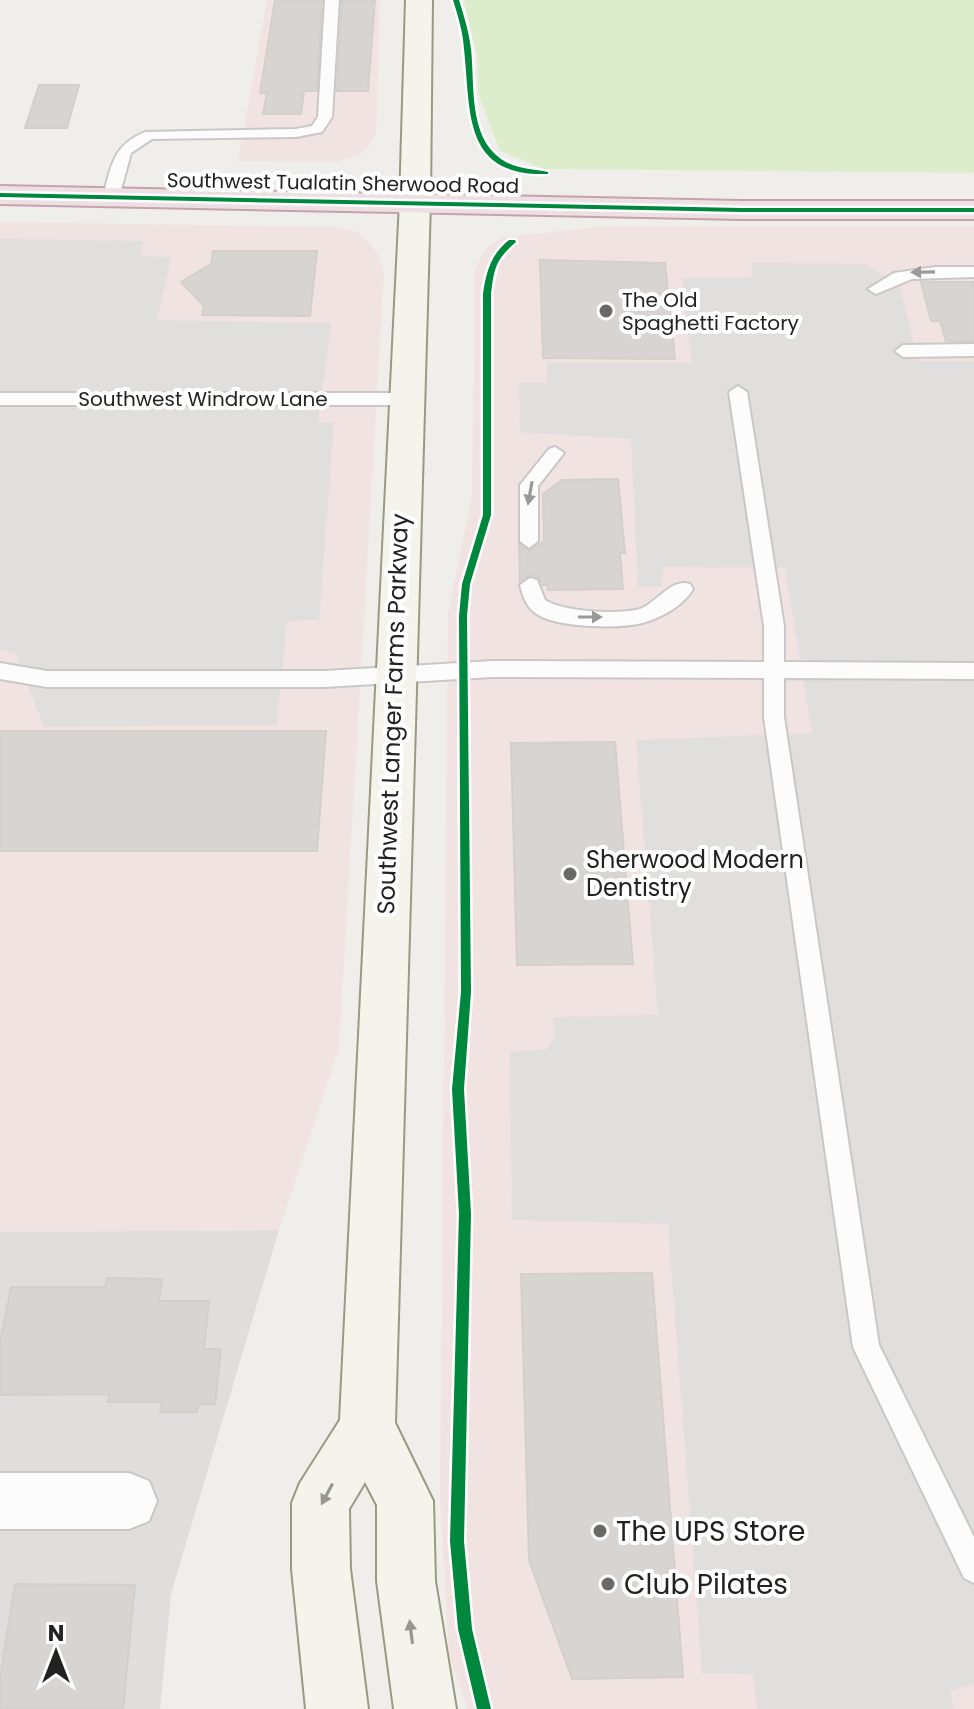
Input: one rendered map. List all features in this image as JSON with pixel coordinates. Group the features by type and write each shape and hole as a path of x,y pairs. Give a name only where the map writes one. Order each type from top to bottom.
{"highway":[{"name":"Southwest Tualatin Sherwood Road","path":"0,195 741,210 974,210"}],"main road":[{"name":"Southwest Langer Farms Parkway","path":"419,0 415,202 394,675 367,1427 405,1501 408,1606 417,1679 425,1709"},
{"name":"Southwest Langer Farms Parkway","path":"337,1709 321,1569 320,1503 367,1427"}],"street":[{"path":"0,1501 129,1501"}],"lane":[{"path":"111,197 124,149 130,142 150,135 296,133 317,129 325,117 332,0"},
{"path":"876,289 912,272 974,272"},
{"path":"903,351 974,350"},
{"path":"738,392 774,626 774,717 866,1347 974,1568"},
{"name":"Southwest Windrow Lane","path":"0,399 406,399"},
{"path":"529,541 529,485 555,453"},
{"path":"530,585 537,604 549,613 566,617 638,616 658,609 683,589"},
{"path":"0,671 47,679 325,679 492,669 974,671"}],"shaded area":[{"path":"267,0 380,0 376,133 370,145 358,156 332,162 238,161"},
{"path":"0,222 338,227 357,232 368,241 379,256 384,273 339,1048 279,1230 0,1232"},
{"path":"607,226 974,226 974,1709 468,1709 449,1654 440,1498 448,613 472,494 475,270 485,249 503,237"},
{"path":"0,239 144,241 140,256 171,257 157,320 331,323 318,423 334,423 319,620 287,621 277,725 44,727 15,653 0,650"},
{"path":"752,263 865,264 900,287 918,361 974,361 974,1684 950,1691 953,1709 757,1709 753,1674 702,1673 668,1224 512,1220 510,1052 547,1049 554,1038 553,1017 658,1015 636,740 812,733 785,568 663,567 662,587 638,587 631,439 520,432 519,383 547,383 547,363 692,363 682,278 753,277"},
{"path":"279,1230 171,1594 160,1709 0,1709 0,1232"}],"green space":[{"path":"464,0 974,0 974,173 544,169 500,151 478,93 477,56"}],"building":[{"path":"275,0 322,0 317,91 304,91 301,114 263,114 267,93 260,93"},
{"path":"342,0 375,0 368,91 337,91"},
{"path":"39,85 79,85 67,128 25,128"},
{"path":"213,251 317,251 310,316 202,315 204,306 181,282 211,264"},
{"name":"The Old Spaghetti Factory","path":"540,260 665,263 675,359 543,358"},
{"path":"921,282 974,282 974,341 946,341 940,321 931,321"},
{"path":"618,479 625,553 620,553 623,589 548,590 538,577 531,575 520,581 519,544 529,551 544,541 543,494 562,480"},
{"path":"0,731 326,731 317,851 0,851"},
{"path":"615,742 633,964 517,965 511,743"},
{"path":"652,1273 683,1677 572,1679 529,1560 521,1274"},
{"path":"107,1278 162,1279 159,1301 209,1301 204,1349 221,1349 215,1404 198,1404 197,1412 160,1412 162,1402 108,1402 109,1394 0,1395 0,1343 11,1287 105,1287"},
{"path":"15,1584 135,1585 123,1709 0,1709 0,1678"}],"cycle path":[{"path":"456,0 464,27 471,99 479,136 487,151 500,162 520,170 546,173"},
{"path":"0,195 741,210 974,210"},
{"path":"484,1709 465,1629 457,1541 465,1214 458,1089 466,992 463,616 466,584 487,515 487,294 496,258 512,242"}],"place":[{"name":"The Old Spaghetti Factory","path":"606,311"},
{"name":"Sherwood Modern Dentistry","path":"570,874"},
{"name":"The UPS Store","path":"600,1531"},
{"name":"Club Pilates","path":"608,1584"}]}
